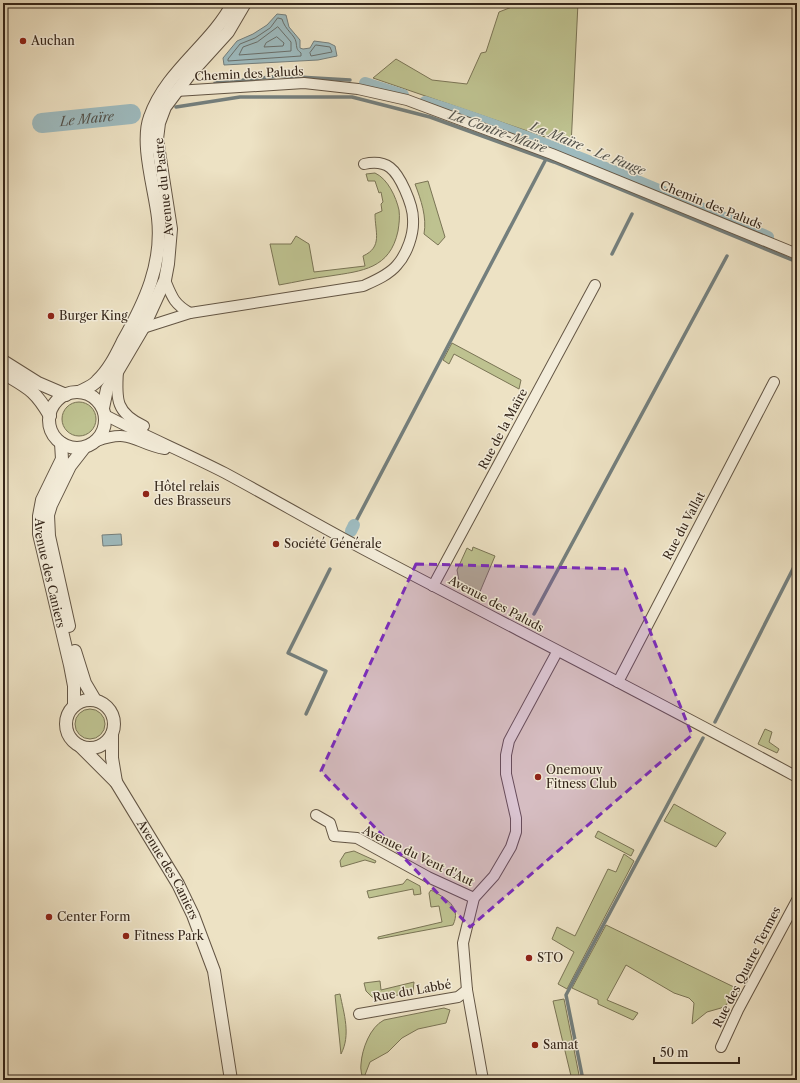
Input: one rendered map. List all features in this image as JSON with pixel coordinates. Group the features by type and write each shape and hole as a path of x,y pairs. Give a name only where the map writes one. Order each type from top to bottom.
{"street":[{"name":"Avenue du Pastre","path":"79,392 97,382 110,364 144,304 158,262 159,219 147,143 150,117 157,99 166,86 217,28 233,3"},
{"name":"Avenue du Pastre","path":"104,412 107,389 143,328 165,280 170,251 171,229 158,139 159,122 165,107 176,91 228,32 245,3"},
{"name":"Chemin des Paluds","path":"176,91 304,83 358,89 407,100 552,154 797,254"},
{"path":"143,328 190,313 363,286 380,278 397,266 409,245 413,220 410,200 398,174 393,169 380,163 364,164"},
{"path":"165,280 174,301 178,306 190,313"},
{"name":"Rue de la Maïre","path":"434,586 595,285"},
{"path":"3,361 38,383 66,395"},
{"name":"Avenue des Paluds","path":"118,369 117,399 123,412 137,423 167,437 185,453"},
{"path":"3,373 32,391 39,398 50,416"},
{"name":"Rue du Vallat","path":"618,682 774,382"},
{"path":"79,392 93,397 104,412 104,431 97,441 84,448 72,448 61,443 51,431 50,416 55,403 66,395 79,392"},
{"name":"Avenue des Paluds","path":"104,412 185,453 434,586 511,625 557,652 618,682 797,777"},
{"name":"Avenue des Paluds","path":"97,441 111,436 131,436 162,449 185,453"},
{"name":"Avenue des Caniers","path":"61,443 62,459 42,500 39,516 39,534 70,665 74,686 74,706"},
{"name":"Avenue des Caniers","path":"84,448 70,466 51,505 48,515 49,536 78,663 85,683 95,700"},
{"path":"483,1080 467,990 463,943 474,898 494,876 511,846 516,832 516,818 506,774 506,755 509,741 557,652"},
{"path":"83,700 95,700 102,702 112,713 114,727 112,734 102,745 95,748 80,746 70,736 66,729 68,713 74,706 83,700"},
{"name":"Avenue des Caniers","path":"112,734 112,758 116,782"},
{"name":"Avenue des Caniers","path":"80,746 116,782 178,884 200,932 214,971 231,1080"},
{"name":"Avenue du Vent d'Aut","path":"316,815 330,823 334,836 357,838 428,877 474,898"},
{"name":"Rue des Quatre Termes","path":"721,1047 738,1010 797,900"},
{"name":"Rue du Labbé","path":"359,1014 458,997 467,990"}],"highlighted area":[{"path":"416,564 625,569 692,735 470,927 321,771"}],"green space":[{"path":"522,3 578,3 571,146 373,78 396,59 432,80 467,84 481,53 486,52 499,12"},
{"path":"375,173 384,179 388,184 399,210 398,231 394,244 388,253 381,261 363,270 279,285 270,244 291,244 296,236 309,244 314,272 365,266 363,256 376,244 375,214 382,211 381,204 383,202 381,192 379,193 375,181 368,181 366,174"},
{"path":"428,181 445,237 438,245 424,234 424,215 415,184"},
{"path":"452,343 521,380 519,389 454,354 449,364 443,360"},
{"path":"76,402 82,402 86,403 93,409 96,419 95,426 89,433 82,436 76,436 72,435 65,429 62,422 62,416 63,412 69,405"},
{"path":"473,547 495,556 479,594 469,589 459,581 457,570 467,548 472,551"},
{"path":"90,709 101,713 105,724 101,735 90,739 79,735 75,724 79,713"},
{"path":"765,729 772,732 769,742 779,749 777,753 758,744"},
{"path":"674,804 726,833 716,847 664,821"},
{"path":"598,831 634,850 631,856 595,837"},
{"path":"354,851 376,861 375,863 365,860 341,867 340,861 345,853"},
{"path":"624,854 634,861 567,989 558,984 574,952 552,939 557,927 575,936 608,869 616,872"},
{"path":"407,879 420,886 421,894 414,895 413,889 369,898 367,891 403,884"},
{"path":"431,890 451,903 455,913 453,925 378,939 378,937 442,922 439,906 431,907 429,893"},
{"path":"606,925 736,988 733,1000 721,1008 707,1012 692,1024 694,1003 689,998 674,993 626,965 607,1000 638,1013 633,1020 598,1004 598,1000 572,988"},
{"path":"380,981 381,990 414,982 413,992 383,998 372,997 366,991 364,983"},
{"path":"340,994 346,1024 346,1039 341,1054 335,995"},
{"path":"564,999 580,1080 572,1080 553,1001"},
{"path":"444,1008 450,1010 446,1023 418,1029 402,1038 388,1052 370,1062 363,1080 361,1068 363,1052 371,1033 379,1023 384,1020"}],"water":[{"path":"277,14 286,15 289,27 300,40 300,48 310,48 314,41 329,43 335,46 337,56 318,60 224,65 223,58 237,41 253,34 267,25"},
{"path":"121,534 122,545 103,546 102,535"}],"waterway":[{"path":"215,83 281,76 350,80"},
{"name":"La Maïre - Le Fauge","path":"365,83 403,95"},
{"name":"La Contre-Maïre","path":"176,107 240,97 352,97 430,117 554,162 797,262"},
{"name":"La Maïre - Le Fauge","path":"425,102 469,116 555,148 768,237"},
{"name":"Le Maïre","path":"42,123 131,114"},
{"path":"354,525 546,159"},
{"path":"612,254 632,214"},
{"path":"534,614 727,256"},
{"path":"351,531 354,525"},
{"path":"715,722 797,561"},
{"path":"306,714 326,671 288,653 330,569"},
{"path":"583,1080 566,995 703,738"}],"place":[{"name":"Auchan","path":"23,41"},
{"name":"Burger King","path":"51,316"},
{"name":"Hôtel relais des Brasseurs","path":"146,494"},
{"name":"Société Générale","path":"276,544"},
{"name":"Onemouv Fitness Club","path":"538,777"},
{"name":"Center Form","path":"49,917"},
{"name":"Fitness Park","path":"126,936"},
{"name":"STO","path":"529,958"},
{"name":"Samat","path":"535,1045"}]}
